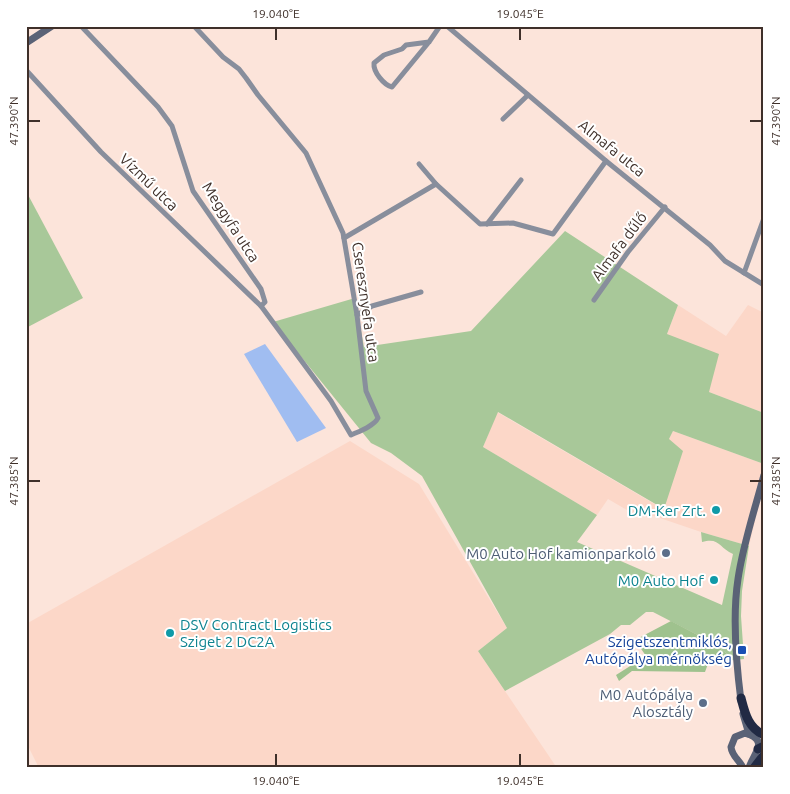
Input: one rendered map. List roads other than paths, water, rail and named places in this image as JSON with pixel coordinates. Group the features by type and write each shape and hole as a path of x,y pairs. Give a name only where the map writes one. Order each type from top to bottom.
{"highway":[{"path":"741,698 750,723 758,732 758,737"},
{"path":"753,763 762,750"}],"street":[{"path":"26,43 52,26"},
{"name":"Meggyfa utca","path":"81,26 158,107 172,126 193,191 261,289 265,302 261,306 331,401 352,435 378,420"},
{"name":"Cseresznyefa utca","path":"194,26 223,57 239,69 306,153 344,238 357,315 366,391 378,420"},
{"path":"429,42 406,44 402,49 384,55 374,63 374,70 388,86 392,87 429,42 440,26"},
{"name":"Almafa utca","path":"447,26 606,161 710,245 720,257 763,282"},
{"name":"Vízmű utca","path":"26,70 101,152 261,306"},
{"path":"503,119 528,95"},
{"path":"419,164 436,184 473,220 480,224 513,223 553,234 606,161"},
{"path":"487,224 521,180"},
{"path":"344,238 436,184"},
{"name":"Almafa dűlő","path":"594,300 628,252 665,207"},
{"path":"744,272 764,218"},
{"path":"357,315 372,306 421,292"},
{"path":"762,750 758,737 745,724 741,698 735,616 738,577 764,475"},
{"path":"738,735 741,698"},
{"path":"749,768 753,763 740,760 733,755 732,740 738,735 758,737"},
{"path":"740,760 744,768"}],"water":[{"path":"265,344 326,428 297,442 244,354"}],"place":[{"name":"DM-Ker Zrt.","path":"716,510"},
{"name":"M0 Auto Hof kamionparkoló","path":"666,553"},
{"name":"M0 Auto Hof","path":"714,580"},
{"name":"DSV Contract Logistics Sziget 2 DC2A","path":"170,633"},
{"name":"Szigetszentmiklós, Autópálya mérnökség","path":"742,650"},
{"name":"M0 Autópálya Alosztály","path":"703,703"}]}
